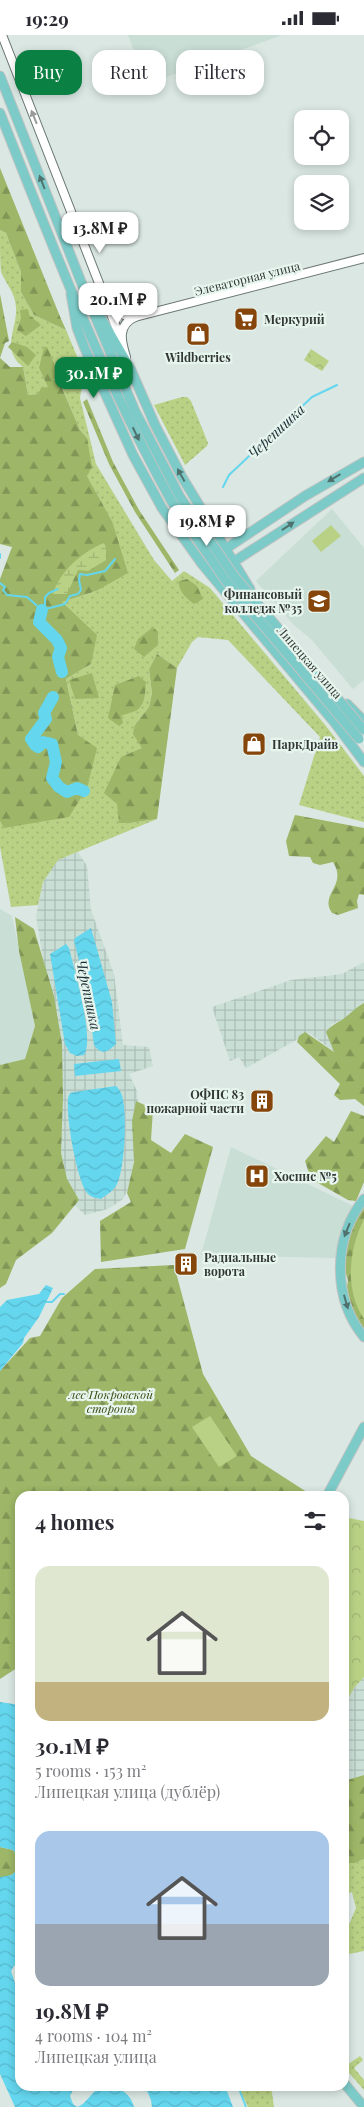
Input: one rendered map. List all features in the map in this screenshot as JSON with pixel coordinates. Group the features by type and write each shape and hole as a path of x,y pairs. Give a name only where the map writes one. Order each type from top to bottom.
{"main road":[{"name":"Липецкая улица","path":"0,76 86,292 96,322 176,500 240,584 364,730"},
{"name":"Липецкая улица","path":"0,113 71,294 137,437 226,581 362,742"},
{"path":"86,292 130,371 155,425 232,563 245,583 289,637 364,722"},
{"path":"71,294 78,328 85,349 112,412 148,483 173,524 202,564 350,742 364,762"},
{"path":"202,564 305,496 364,462"},
{"path":"212,576 364,477"},
{"path":"364,1199 346,1231 340,1263 344,1297 351,1318 364,1337"},
{"path":"330,1491 364,1427"},
{"path":"349,2089 364,2107"}],"street":[{"path":"2,35 108,303 130,371"},
{"name":"Элеваторная улица","path":"136,317 364,259"},
{"path":"108,303 118,312 136,317"},
{"path":"122,342 121,334 125,325 129,320 136,317"},
{"path":"173,524 183,533 195,533 203,523 202,510"},
{"path":"350,742 349,735 352,728 358,723 364,722"}],"shaded area":[{"path":"128,35 282,35 241,50 176,50 176,73 166,77 166,50 134,50"},
{"name":"Финансовый колледж №35","path":"332,509 364,548 364,680 353,689 312,640 294,625 256,581"},
{"path":"78,852 87,866 91,910 114,974 123,1045 149,1047 153,1066 129,1074 137,1091 139,1112 131,1183 123,1199 108,1209 85,1215 71,1201 56,1143 60,1064 36,916 43,882 57,860"},
{"path":"0,909 12,916 35,1026 25,1059 0,1065"},
{"path":"364,962 364,1009 330,1025 364,1055 353,1065 309,1033 246,1068 239,1057 230,1061 212,1007 291,980 342,974"},
{"name":"Хоспис №5","path":"231,1147 353,1206 342,1229 335,1258 201,1255"},
{"path":"364,1677 364,1775 349,1780 349,1697"}],"green space":[{"path":"0,168 66,330 34,315 21,292 21,272 6,233 0,230"},
{"path":"0,230 6,233 21,272 21,292 34,315 66,330 84,373 80,398 96,464 154,560 172,581 184,571 210,588 326,726 364,776 364,822 299,805 320,737 228,640 198,637 192,642 177,668 157,654 149,669 152,693 149,707 135,725 143,748 117,804 130,823 157,819 58,860 43,882 38,905 11,907 0,847 0,821 5,828 78,735 66,679 91,664 62,602 96,591 112,521 87,476 87,438 80,430 59,381 38,394 28,395 23,367 12,353 11,345 16,307 12,292 1,272","holes":["50,355 57,368 56,378 45,380 39,368"]},
{"path":"0,294 9,341 5,343 0,358"},
{"path":"28,309 29,315 41,325 26,336 17,330 21,318 20,310"},
{"path":"12,342 27,347 36,355 28,366 8,347"},
{"path":"44,347 47,347 59,374 51,380 58,379 80,430 87,438 92,467 87,476 112,521 128,573 96,591 62,602 97,635 91,664 66,679 78,735 97,748 87,788 69,817 4,828 0,821 0,579 12,547 0,544 0,358 10,367 23,367 28,395 38,394 41,388 48,387 39,368"},
{"path":"311,349 329,361 322,371 304,360"},
{"path":"187,397 191,401 208,443 185,465 154,405"},
{"path":"87,399 113,462 139,510 179,570 175,573 135,512 109,464 83,402"},
{"path":"331,525 341,536 321,552 312,541"},
{"path":"104,543 106,547 106,560 88,571 78,570 67,594 53,594 66,570 73,563"},
{"path":"187,579 197,586 203,599 194,604 185,597 179,585 179,581"},
{"path":"153,627 158,632 158,645 144,657 134,649 138,639"},
{"path":"157,654 177,668 157,819 119,823 117,804 104,793 121,757 142,748 133,734 135,725 149,707 152,693 149,669"},
{"path":"92,673 99,698 75,699 69,680"},
{"path":"139,676 146,682 144,701 134,712 121,716 123,723 119,726 108,718 115,685"},
{"path":"295,815 364,828 364,895 359,894 358,908 338,915 332,913 329,900 337,877 337,870 333,862 320,865 313,863 310,857 289,856 286,841"},
{"path":"15,917 34,929 54,996 62,1044 61,1153 67,1179 79,1200 52,1233 16,1260 6,1284 0,1288 0,1065 25,1059 35,1026 19,951"},
{"path":"364,1003 364,1106 355,1099 340,1100 334,1095 340,1084 297,1042 299,1036 305,1032 334,1052 326,1032"},
{"path":"136,1101 153,1109 151,1140 171,1153 185,1134 213,1147 185,1249 101,1262 100,1221 131,1202 127,1193 134,1162 132,1121"},
{"path":"351,1111 364,1116 364,1182 356,1201 348,1200 311,1179 305,1161 326,1136 334,1142"},
{"path":"364,1206 364,1331 351,1309 347,1287 348,1280 344,1268 351,1227"},
{"path":"364,1219 364,1319 353,1295 351,1269 355,1243"},
{"name":"лес Покровской стороны","path":"174,1265 203,1374 251,1456 305,1491 15,1491 15,1669 0,1679 0,1371 30,1338 40,1336 62,1298 95,1269"},
{"path":"210,1416 237,1456 219,1467 192,1427"},
{"path":"349,1518 364,1521 364,1677 349,1697"},
{"path":"364,1775 364,1859 355,1863 349,1863 349,1780"},
{"path":"0,1847 13,1850 15,1853 15,1872 6,1877 0,1877"},
{"path":"364,1859 364,1951 349,1954 349,1925 356,1908 352,1892 349,1893 349,1863 355,1863"},
{"path":"360,2056 363,2060 354,2068 364,2080 364,2090 349,2073 349,2064"},
{"path":"240,2091 272,2091 274,2107 248,2107"}],"water":[{"path":"91,928 112,1002 116,1044 105,1052 99,1051 94,1045 87,993 74,941 75,938"},
{"path":"66,944 69,948 79,987 87,1035 87,1047 84,1055 77,1056 70,1053 65,1044 50,954"},
{"path":"119,1059 121,1071 75,1076 74,1064"},
{"path":"116,1086 121,1093 124,1111 122,1168 116,1186 101,1199 94,1198 85,1190 75,1159 70,1132 68,1098 70,1093 74,1092"},
{"path":"46,1285 53,1288 39,1317 24,1338 23,1343 0,1371 0,1307 7,1300 39,1294"},
{"path":"0,1702 15,1704 15,1854 13,1850 0,1847"},
{"path":"15,1871 15,1966 11,1971 15,1983 15,2091 72,2091 70,2096 73,2104 77,2107 15,2107 0,2074 0,1877 12,1875"},
{"path":"95,2091 123,2091 131,2099 134,2107 77,2107 82,2105"},
{"path":"147,2091 227,2091 233,2107 152,2107"}],"waterway":[{"name":"Черепишка","path":"223,487 229,475 312,397 337,385"},
{"name":"Черепишка","path":"0,583 5,587 3,590 7,595 27,597 42,610 65,604 70,596 78,594 81,590 80,574 87,575 105,571 115,559"},
{"path":"45,609 45,597 58,589"},
{"name":"Черепишка","path":"42,610 39,622 57,640 61,648 58,657 62,672"},
{"name":"Черепишка","path":"53,697 44,713 46,719 31,739 38,747 43,742 52,744 56,762 52,778 59,787 67,792 77,788 84,791"},
{"path":"47,1302 52,1302 60,1294 64,1294"},
{"path":"240,2091 246,2107"}],"place":[{"name":"Меркурий","path":"246,319"},
{"name":"Wildberries","path":"198,334"},
{"name":"Финансовый колледж №35","path":"319,601"},
{"name":"ПаркДрайв","path":"254,744"},
{"name":"ОФПС 83 пожарной части","path":"262,1101"},
{"name":"Хоспис №5","path":"257,1176"},
{"name":"Радиальные ворота","path":"186,1264"}]}
